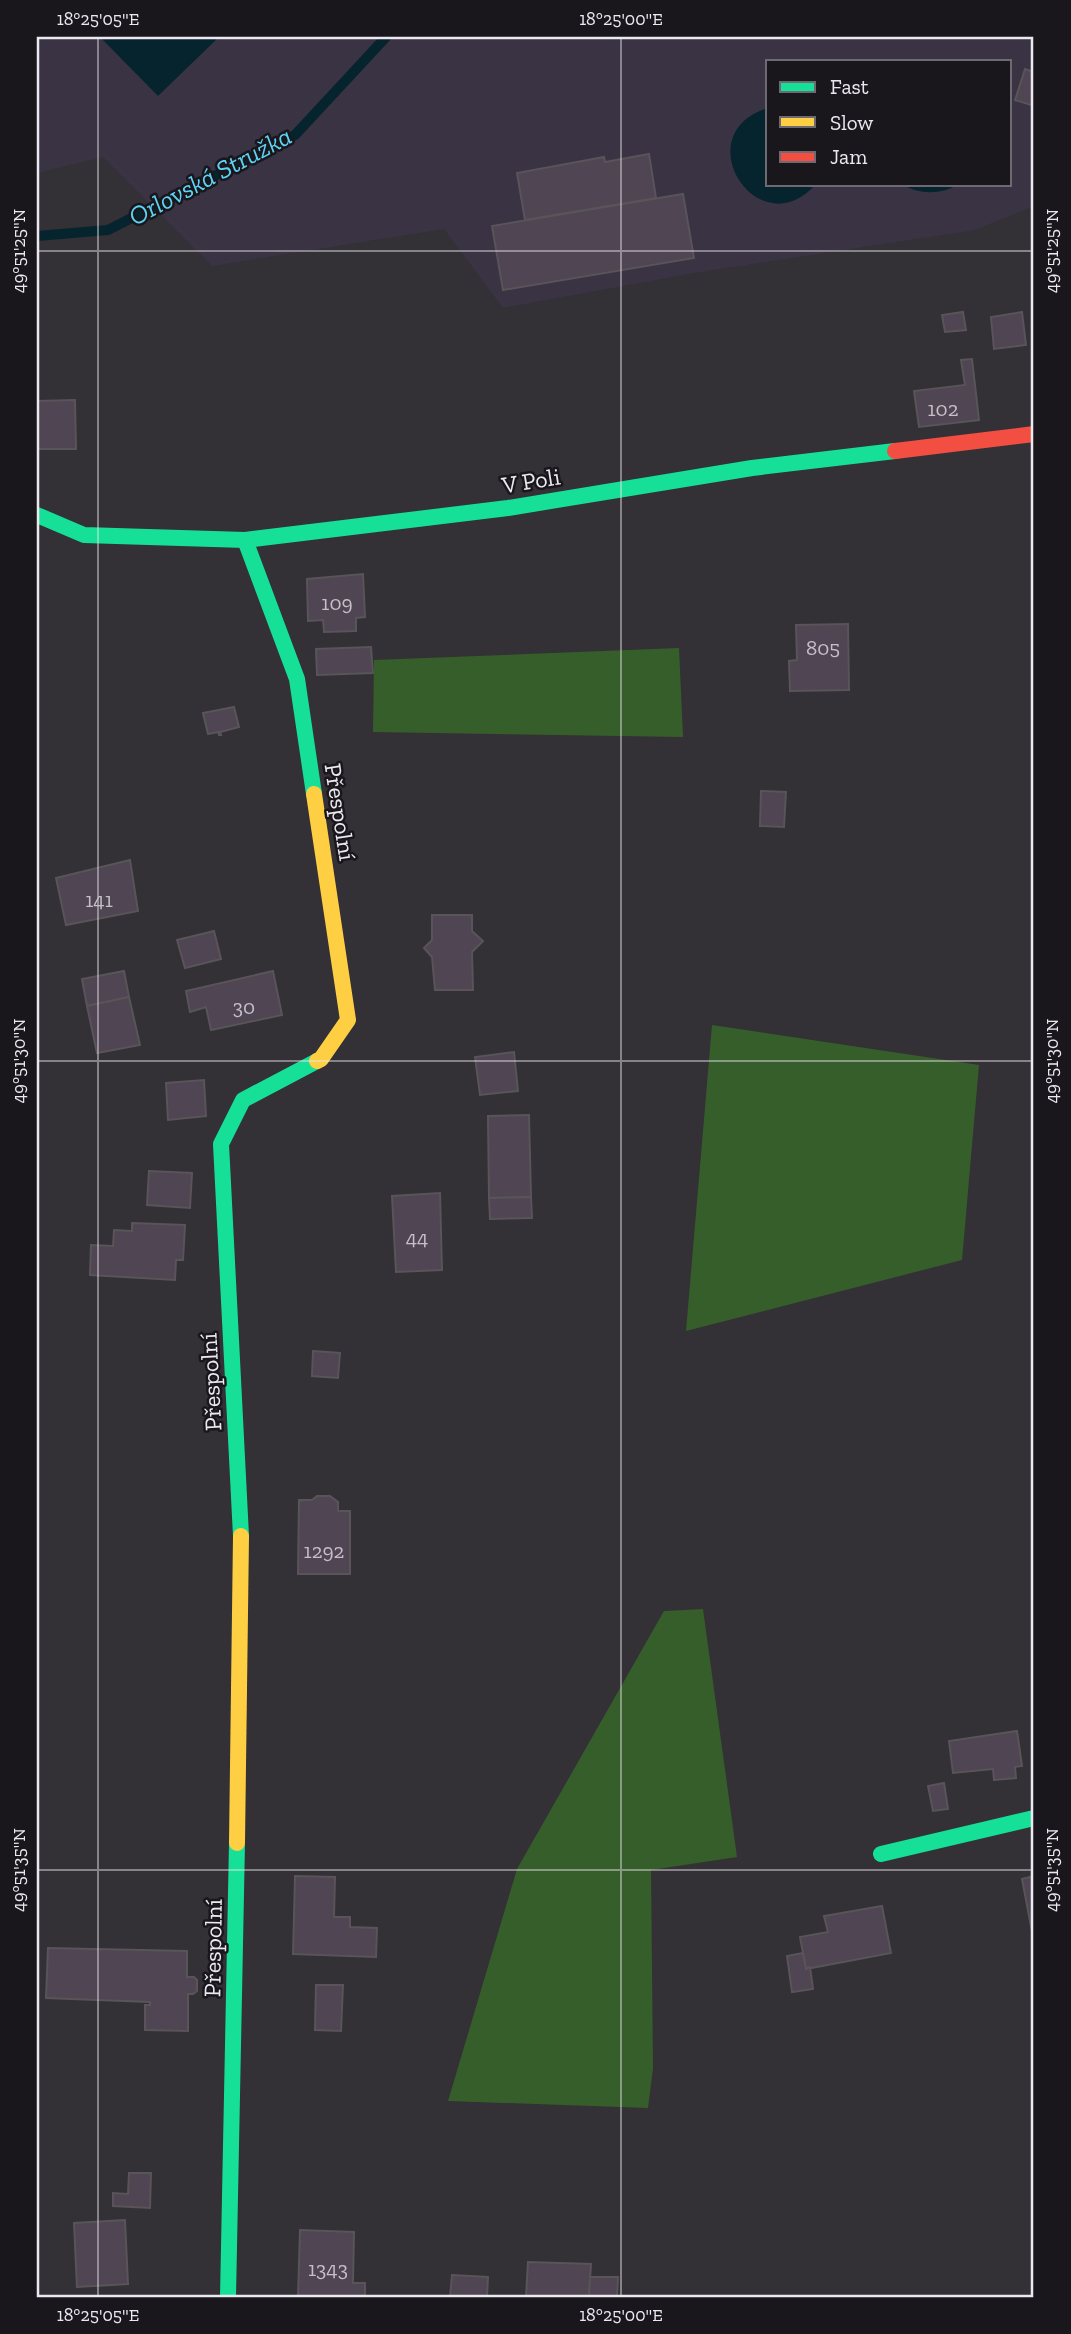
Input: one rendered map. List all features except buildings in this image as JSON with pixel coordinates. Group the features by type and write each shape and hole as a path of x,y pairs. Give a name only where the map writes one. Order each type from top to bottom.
{"street":[{"name":"V Poli","path":"37,515 83,535 245,540 508,508 752,468 1034,434"},
{"name":"Přespolní","path":"228,2297 235,2026 241,1528 221,1144 243,1100 321,1059 348,1020 297,678 245,540"},
{"path":"881,1854 1034,1818"}],"shaded area":[{"path":"37,37 1034,37 1034,206 975,230 700,272 503,308 444,229 212,266 103,157 37,173"}],"green space":[{"path":"679,648 683,737 373,732 374,660"},
{"path":"712,1025 979,1065 962,1260 686,1331"},
{"path":"703,1609 737,1857 651,1870 653,2068 648,2108 448,2101 517,1869 664,1611"}],"water":[{"path":"100,37 219,37 158,96"},
{"path":"766,109 766,186 813,186 794,200 773,203 754,195 739,180 731,161 732,140 744,121"},
{"path":"906,186 954,186 930,192"}],"waterway":[{"name":"Orlovská Stružka","path":"37,236 108,230 295,135 386,37"}],"traffic: fast":[{"path":"37,515 84,535 245,540 508,508 752,468 895,451"},
{"path":"245,540 297,679 314,794"},
{"path":"241,1536 221,1144 243,1100 317,1061"},
{"path":"881,1854 1034,1818"},
{"path":"228,2297 237,1843"}],"traffic: slow":[{"path":"314,794 348,1020 317,1061"},
{"path":"237,1843 241,1536"}],"traffic: jam":[{"path":"895,451 1034,434"}]}
